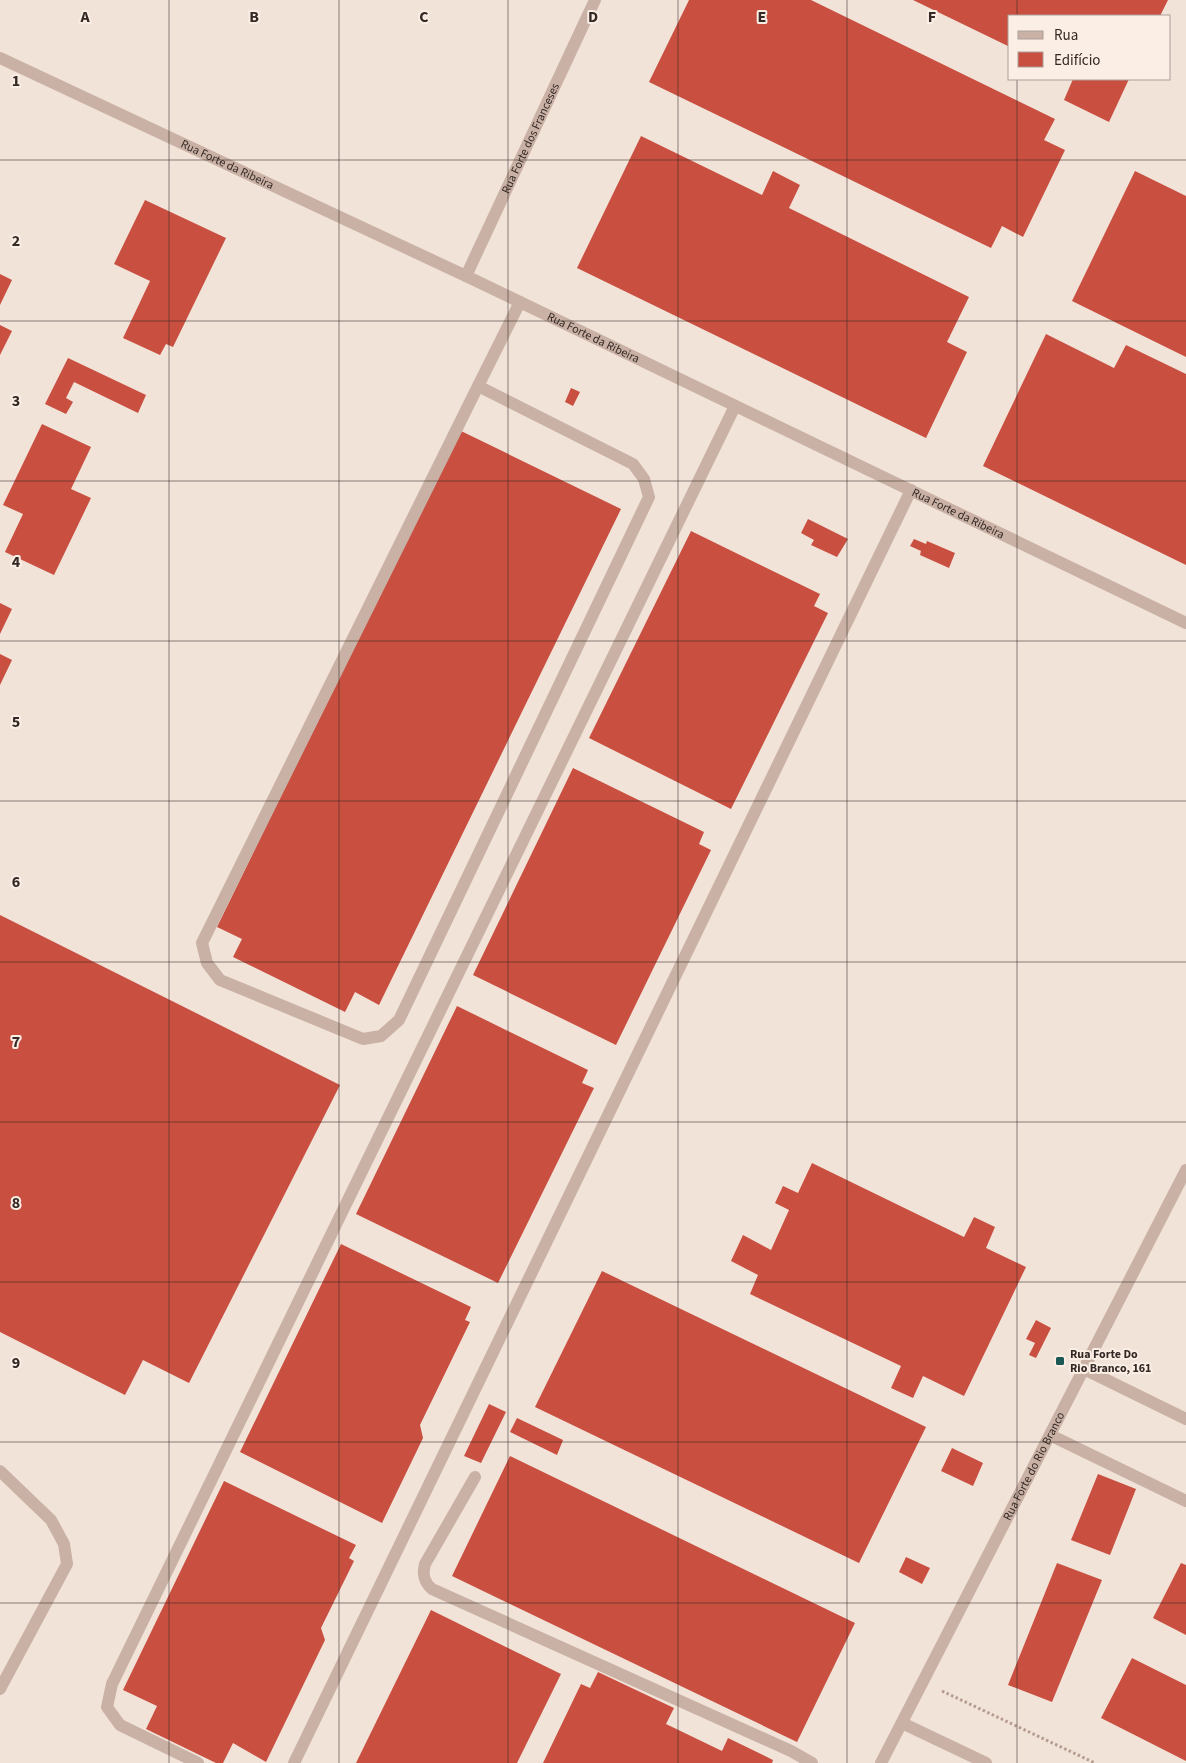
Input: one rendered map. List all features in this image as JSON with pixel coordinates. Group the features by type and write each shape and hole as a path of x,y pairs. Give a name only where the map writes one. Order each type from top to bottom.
{"street":[{"name":"Rua Forte dos Franceses","path":"466,276 596,0"},
{"name":"Rua Forte da Ribeira","path":"0,58 466,276 1186,623"},
{"path":"478,386 633,464 644,479 649,497 399,1020 381,1036 363,1039 220,980 207,963 202,942 478,386 520,302"},
{"path":"198,1763 120,1725 108,1707 112,1684 735,406"},
{"path":"294,1763 911,490"},
{"name":"Rua Forte do Rio Branco","path":"881,1763 1186,1170"},
{"path":"1084,1369 1186,1419"},
{"path":"1050,1435 1186,1501"},
{"path":"0,1471 51,1520 64,1544 67,1564 0,1689"},
{"path":"474,1477 424,1564 425,1580 432,1589 791,1751 812,1763"},
{"path":"902,1722 986,1763"}],"path":[{"path":"923,1682 1095,1763"}],"building":[{"path":"689,0 811,0 1055,119 1044,140 1065,150 1023,237 1002,226 991,248 649,82"},
{"path":"913,0 1168,0 1160,15 1008,15 1008,46"},
{"path":"1073,80 1129,80 1109,122 1064,100"},
{"path":"641,136 762,195 773,171 800,185 789,208 969,297 947,342 967,352 926,438 577,268"},
{"path":"1135,171 1186,196 1186,357 1072,301"},
{"path":"145,200 226,238 173,347 166,344 160,355 123,338 150,281 114,264"},
{"path":"0,274 12,280 0,305"},
{"path":"0,325 12,331 0,355"},
{"path":"1046,334 1114,368 1126,345 1186,374 1186,565 983,466"},
{"path":"68,358 146,395 138,413 74,382 66,398 73,402 66,414 45,404"},
{"path":"571,388 580,392 573,406 565,402"},
{"path":"42,424 91,447 71,489 91,498 54,575 5,552 23,514 3,505"},
{"path":"459,430 621,509 379,1005 355,992 345,1012 233,957 242,939 217,927"},
{"path":"808,519 848,539 837,557 811,545 814,540 801,533"},
{"path":"691,531 820,594 814,606 828,613 731,809 589,738"},
{"path":"914,539 926,544 927,541 955,553 949,568 920,555 921,551 910,546"},
{"path":"0,603 12,609 0,634"},
{"path":"0,654 12,660 0,685"},
{"path":"573,768 704,832 699,844 711,850 616,1045 473,975"},
{"path":"0,915 340,1085 189,1383 143,1360 125,1395 0,1332"},
{"path":"457,1006 588,1070 582,1083 594,1088 498,1283 356,1214"},
{"path":"812,1163 964,1237 974,1217 995,1227 986,1248 1026,1267 964,1396 923,1376 913,1398 891,1388 901,1366 750,1294 758,1275 731,1261 743,1235 771,1250 789,1210 775,1203 783,1186 798,1193"},
{"path":"341,1244 471,1307 465,1320 470,1322 420,1425 423,1438 382,1523 240,1452"},
{"path":"602,1271 926,1427 859,1563 535,1407"},
{"path":"1036,1320 1051,1328 1036,1358 1029,1355 1035,1343 1026,1339"},
{"path":"489,1404 506,1412 481,1463 464,1456"},
{"path":"517,1418 563,1440 557,1455 510,1432"},
{"path":"952,1448 983,1463 973,1486 941,1471"},
{"path":"510,1456 855,1623 797,1742 452,1576"},
{"path":"1098,1474 1136,1489 1110,1555 1071,1540"},
{"path":"224,1481 356,1545 349,1558 354,1561 321,1628 325,1640 266,1762 233,1743 223,1763 216,1763 146,1729 157,1706 123,1690"},
{"path":"906,1557 930,1568 922,1584 899,1572"},
{"path":"1057,1563 1102,1580 1052,1702 1008,1685"},
{"path":"1181,1563 1186,1565 1186,1635 1153,1618"},
{"path":"431,1610 561,1674 517,1763 356,1763"},
{"path":"1132,1658 1186,1685 1186,1761 1101,1718"},
{"path":"598,1672 674,1708 666,1724 722,1751 728,1738 773,1760 772,1763 543,1763 581,1684 590,1688"}],"place":[{"name":"Rua Forte Do Rio Branco, 161","path":"1060,1361"}]}
